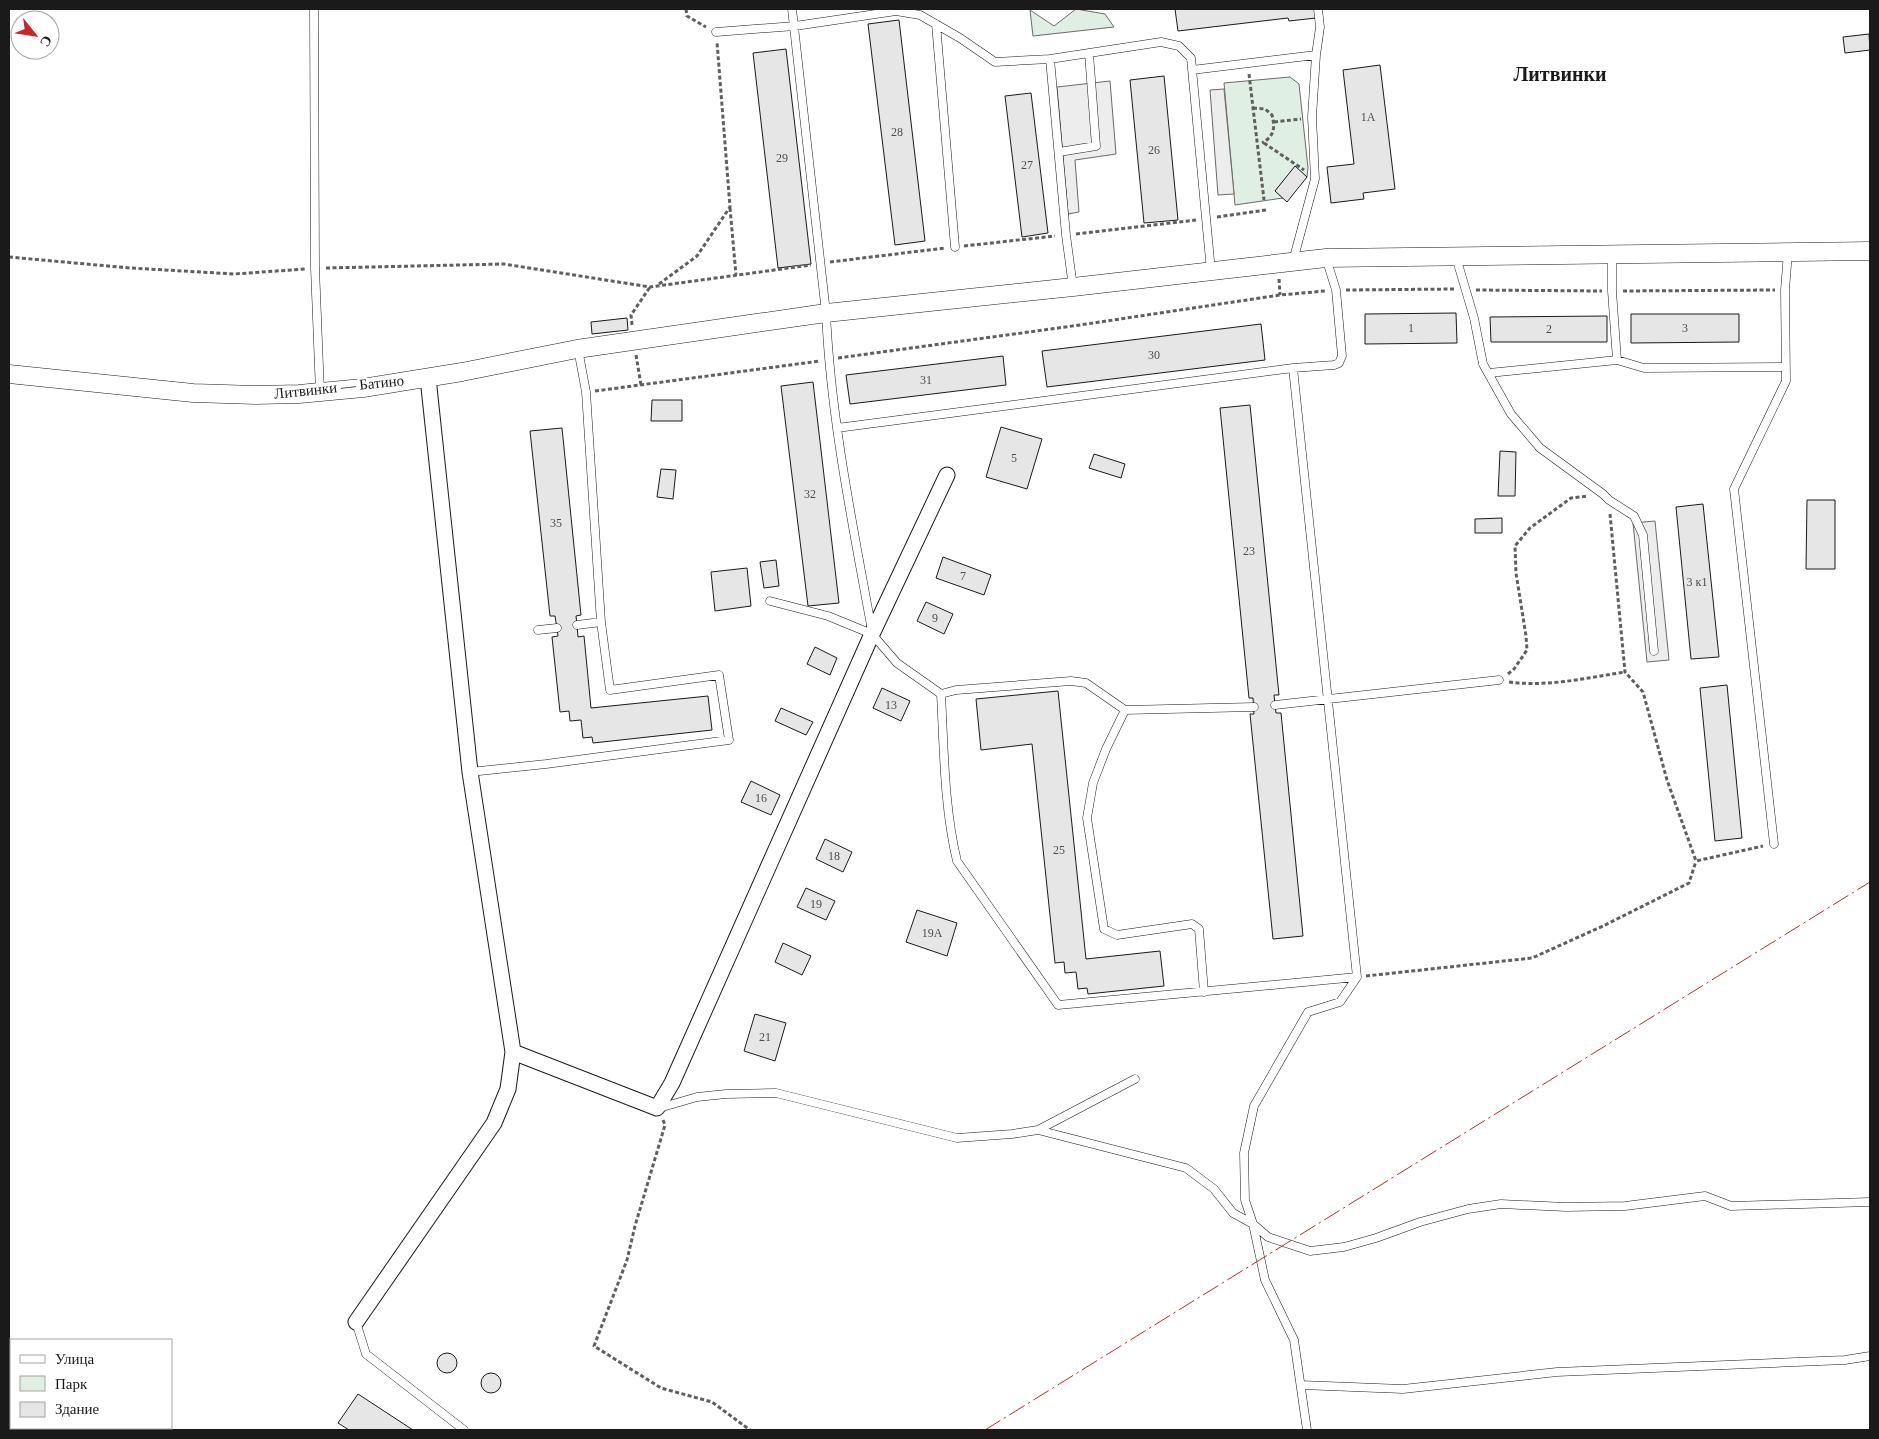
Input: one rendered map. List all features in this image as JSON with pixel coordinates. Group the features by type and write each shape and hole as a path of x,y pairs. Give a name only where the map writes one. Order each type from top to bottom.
{"street":[{"name":"Литвинки — Батино","path":"9,374 193,393 256,395 320,392 363,388 428,378 578,349 826,314 1293,261 1326,258 1456,255 1870,251"},
{"path":"356,1322 494,1123 508,1089 513,1052 470,772 428,378"},
{"path":"513,1052 657,1108 672,1083 872,634 947,475"}],"lane":[{"path":"314,9 315,268 320,392"},
{"path":"792,9 821,263 828,359 837,428 872,634"},
{"path":"1293,261 1316,179 1312,117 1316,55 1320,27 1318,9"},
{"path":"716,32 795,26 896,11 920,16 936,24 995,62 1050,59 1161,42 1179,46 1191,58 1211,271"},
{"path":"936,24 955,247"},
{"path":"1058,152 1096,146 1089,53"},
{"path":"1192,70 1316,55"},
{"path":"1050,59 1066,235 1073,287"},
{"path":"1774,844 1734,489 1786,381 1785,290 1788,252"},
{"path":"1612,254 1612,291 1617,360"},
{"path":"1456,255 1474,318 1484,364 1511,414 1540,448 1634,516 1643,535 1654,651"},
{"path":"837,428 1293,368 1334,365 1339,363 1342,356 1336,290 1326,258"},
{"path":"470,772 729,740 719,675 610,690 601,622 586,392 578,349"},
{"path":"1488,373 1617,360 1644,368 1786,366"},
{"path":"1293,368 1357,978 1340,1002 1308,1012 1254,1106 1244,1153 1245,1200 1253,1224 1265,1280 1294,1340 1307,1430"},
{"path":"770,601 828,616 872,634 897,663 941,694"},
{"path":"577,625 601,622"},
{"path":"538,630 557,628"},
{"path":"1275,705 1499,680"},
{"path":"941,694 956,690 1071,681 1086,683 1125,710 1254,707"},
{"path":"941,694 946,778 953,844 957,861 1058,1005 1357,978"},
{"path":"1125,710 1106,749 1094,783 1088,818 1104,929 1117,935 1192,924 1199,929 1204,992"},
{"path":"657,1108 697,1096 776,1093 957,1138 1038,1130 1135,1079"},
{"path":"1038,1130 1186,1168 1214,1188 1233,1213 1253,1224 1268,1237 1310,1251 1344,1247 1420,1222 1468,1209 1501,1204 1566,1207 1625,1206 1705,1196 1731,1206 1870,1202"},
{"path":"356,1322 366,1354 464,1430"},
{"path":"1301,1385 1404,1389 1557,1372 1845,1360 1870,1356"}],"path":[{"path":"686,9 687,16 716,32 736,275"},
{"path":"1248,63 1264,200"},
{"path":"1253,108 1265,109 1272,115 1274,122 1274,130 1270,138 1264,143 1257,144"},
{"path":"1274,122 1312,117"},
{"path":"1264,143 1316,179"},
{"path":"658,285 697,256 730,207"},
{"path":"9,257 130,268 234,274 315,268 504,264 650,286 821,263 1206,219 1266,210"},
{"path":"1278,272 1280,295"},
{"path":"633,332 631,315 650,286"},
{"path":"586,392 1080,326 1280,295 1336,290 1785,290"},
{"path":"636,355 640,384"},
{"path":"1357,978 1532,958 1689,883 1696,861 1667,780 1643,692 1625,672 1606,497 1571,498 1530,528 1515,546 1516,574 1527,650 1514,669 1499,680"},
{"path":"1499,680 1521,683 1560,683 1625,672"},
{"path":"1696,861 1774,844"},
{"path":"657,1108 665,1125 635,1226 627,1260 594,1346 661,1388 712,1402 750,1430"}],"green space":[{"path":"1076,9 1105,14 1114,27 1033,36 1030,10 1054,26"},
{"path":"1290,77 1299,84 1308,168 1307,177 1295,167 1275,191 1283,198 1235,205 1224,83"}],"shaded area":[{"path":"1110,81 1116,154 1075,160 1079,212 1068,214 1057,87"},
{"path":"1224,89 1234,194 1218,195 1210,90"},
{"path":"1655,521 1669,660 1647,662 1633,523"}],"building":[{"path":"1175,9 1315,9 1316,18 1289,21 1288,18 1178,31"},
{"path":"899,20 925,241 895,245 868,24"},
{"path":"1869,34 1870,50 1845,53 1843,37"},
{"path":"786,49 811,264 778,268 753,53"},
{"path":"1380,65 1395,189 1363,193 1364,199 1331,203 1327,167 1354,164 1343,70"},
{"path":"1164,76 1178,220 1144,223 1130,80"},
{"path":"1031,93 1048,233 1022,237 1005,96"},
{"path":"1295,166 1307,177 1287,202 1275,191"},
{"path":"1456,313 1457,343 1365,344 1365,314"},
{"path":"1631,314 1739,314 1739,342 1631,343"},
{"path":"1607,316 1607,342 1491,342 1490,317"},
{"path":"627,318 628,330 592,334 591,322"},
{"path":"1261,324 1265,360 1047,387 1042,351"},
{"path":"1003,356 1006,385 850,404 846,375"},
{"path":"813,382 839,603 808,606 781,386"},
{"path":"652,400 682,400 682,421 651,421"},
{"path":"1250,405 1279,695 1274,695 1276,713 1281,713 1303,936 1273,939 1250,714 1254,714 1253,698 1249,698 1220,408"},
{"path":"1001,427 1042,439 1027,489 986,477"},
{"path":"562,428 581,615 576,616 578,637 584,636 591,708 708,696 712,730 593,743 592,737 583,738 581,720 570,721 569,711 560,712 552,637 558,636 555,616 550,616 530,431"},
{"path":"1500,451 1516,452 1515,496 1498,496"},
{"path":"1094,454 1125,464 1121,478 1089,468"},
{"path":"661,469 676,470 673,499 657,497"},
{"path":"1807,500 1835,500 1835,569 1806,569"},
{"path":"1703,504 1719,657 1691,659 1676,507"},
{"path":"1502,518 1502,533 1475,533 1475,519"},
{"path":"943,557 991,575 984,595 936,578"},
{"path":"776,560 779,586 764,588 760,562"},
{"path":"747,568 751,606 715,611 711,572"},
{"path":"926,602 953,614 944,634 917,621"},
{"path":"815,647 837,658 830,675 807,664"},
{"path":"1727,685 1742,838 1715,841 1700,688"},
{"path":"882,688 910,701 901,721 873,708"},
{"path":"1058,691 1086,959 1160,951 1164,986 1088,994 1087,988 1078,989 1076,972 1065,973 1064,962 1055,963 1032,744 981,750 976,699"},
{"path":"781,708 813,722 806,735 775,721"},
{"path":"751,781 780,795 771,815 741,802"},
{"path":"825,839 852,852 843,872 816,859"},
{"path":"806,888 835,901 826,920 797,907"},
{"path":"917,910 957,923 947,956 906,942"},
{"path":"783,943 811,956 802,975 775,962"},
{"path":"755,1014 786,1023 775,1061 744,1051"},
{"path":"447,1353 454,1356 457,1363 454,1370 447,1373 440,1370 437,1363 440,1356"},
{"path":"491,1373 498,1376 501,1383 498,1390 491,1393 484,1390 481,1383 484,1376"},
{"path":"358,1394 413,1430 349,1430 338,1423"}],"power":[{"path":"985,1430 1870,882"}],"district":[{"name":"Литвинки","path":"1560,74"}]}
